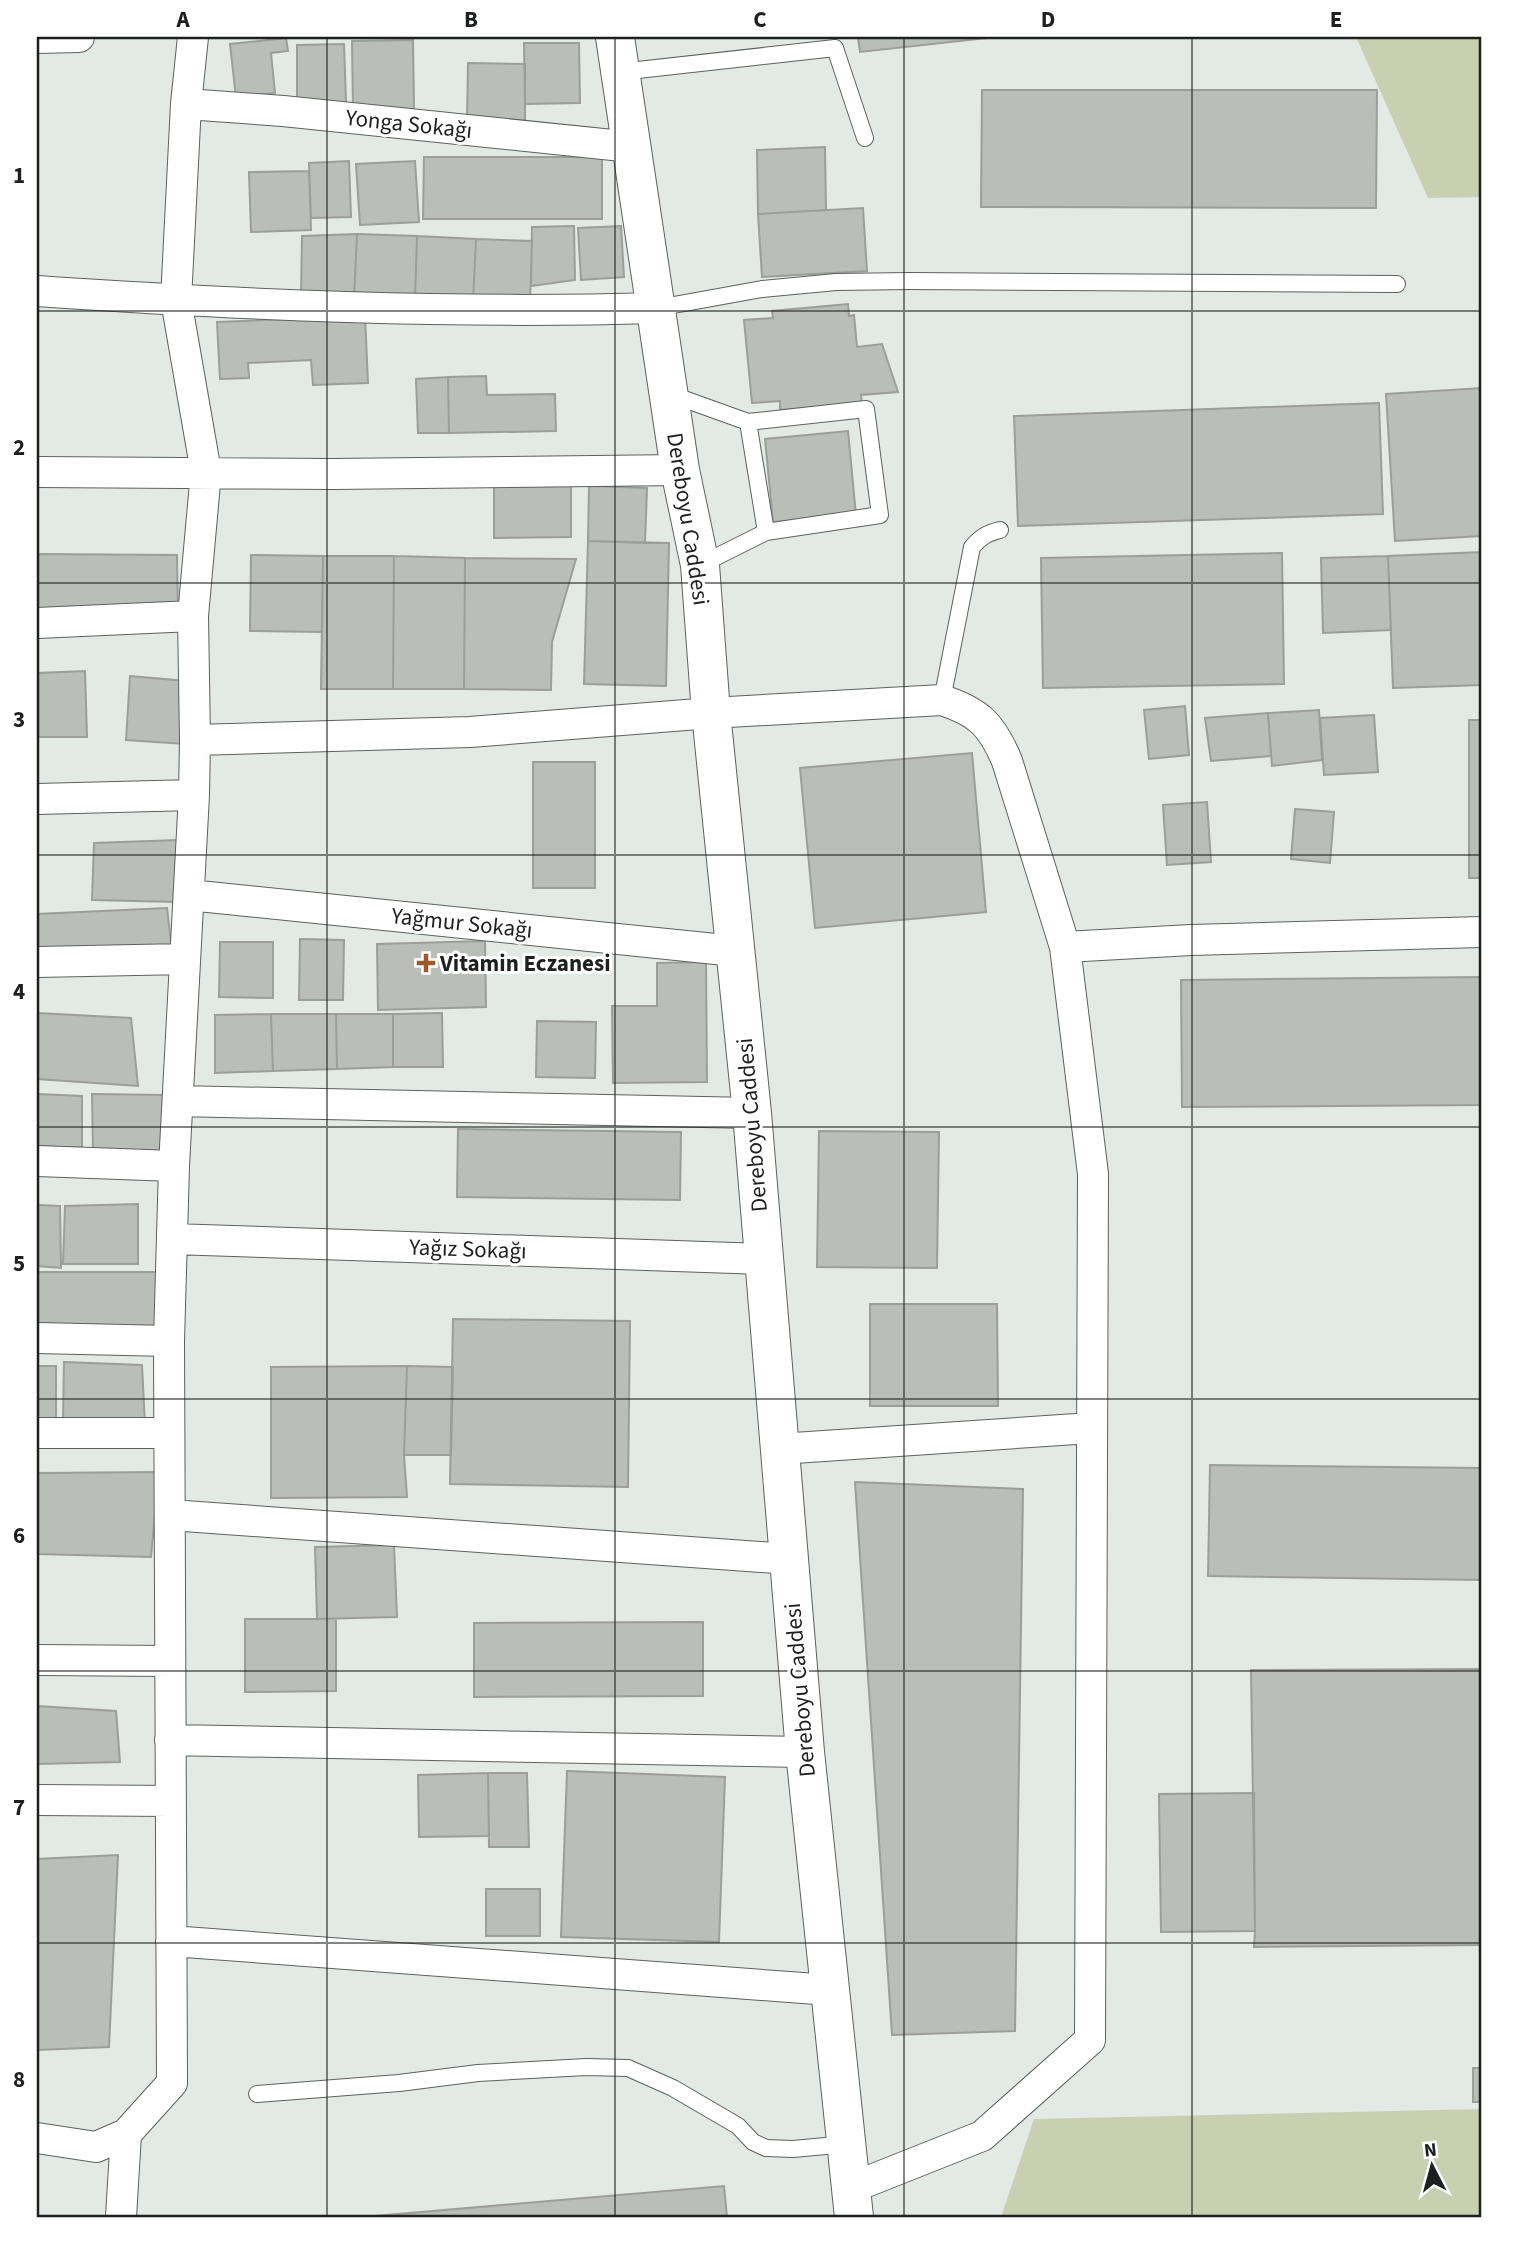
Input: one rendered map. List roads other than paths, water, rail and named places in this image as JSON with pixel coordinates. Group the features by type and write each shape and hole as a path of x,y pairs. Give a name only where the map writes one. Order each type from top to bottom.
{"main road":[{"name":"Dereboyu Caddesi","path":"617,54 680,470 700,565 711,713 752,1113 805,1752 853,2202"}],"street":[{"path":"37,37 79,37"},
{"path":"37,2138 96,2147 126,2134 172,2082 169,1341 174,1166 194,795 193,616 206,472 176,300 186,104 193,37"},
{"name":"Yonga Sokağı","path":"186,104 283,111 632,147"},
{"path":"37,291 176,300 534,312 657,309"},
{"path":"37,472 333,474 680,470"},
{"path":"37,622 193,616"},
{"path":"195,740 470,732 711,713 942,700 963,706 982,718 997,737 1007,761 1065,947 1093,1174 1090,2040 982,2136 853,2202"},
{"path":"37,799 194,795"},
{"name":"Yağmur Sokağı","path":"188,895 735,951"},
{"path":"1065,947 1191,940 1482,932"},
{"path":"37,962 185,959"},
{"path":"178,1101 752,1113"},
{"path":"37,1161 174,1166"},
{"name":"Yağız Sokağı","path":"172,1239 764,1259"},
{"path":"37,1338 169,1341"},
{"path":"779,1449 1091,1428"},
{"path":"37,1433 169,1433"},
{"path":"170,1515 789,1559"},
{"path":"37,1660 170,1661"},
{"path":"170,1740 805,1752"},
{"path":"37,1800 171,1801"},
{"path":"171,1941 830,1990"},
{"path":"121,2217 126,2134"}],"lane":[{"path":"617,54 835,48 865,138"},
{"path":"657,309 762,289 836,282 1397,284"},
{"path":"668,393 748,422 866,409 880,515 766,532 700,565"},
{"path":"748,422 766,532"},
{"path":"942,700 972,547 989,532 1000,530"},
{"path":"257,2094 399,2083 478,2073 586,2067 628,2068 673,2088 738,2126 754,2142 766,2148 793,2149 847,2144"}],"place":[{"name":"Vitamin Eczanesi","path":"426,963"}]}
